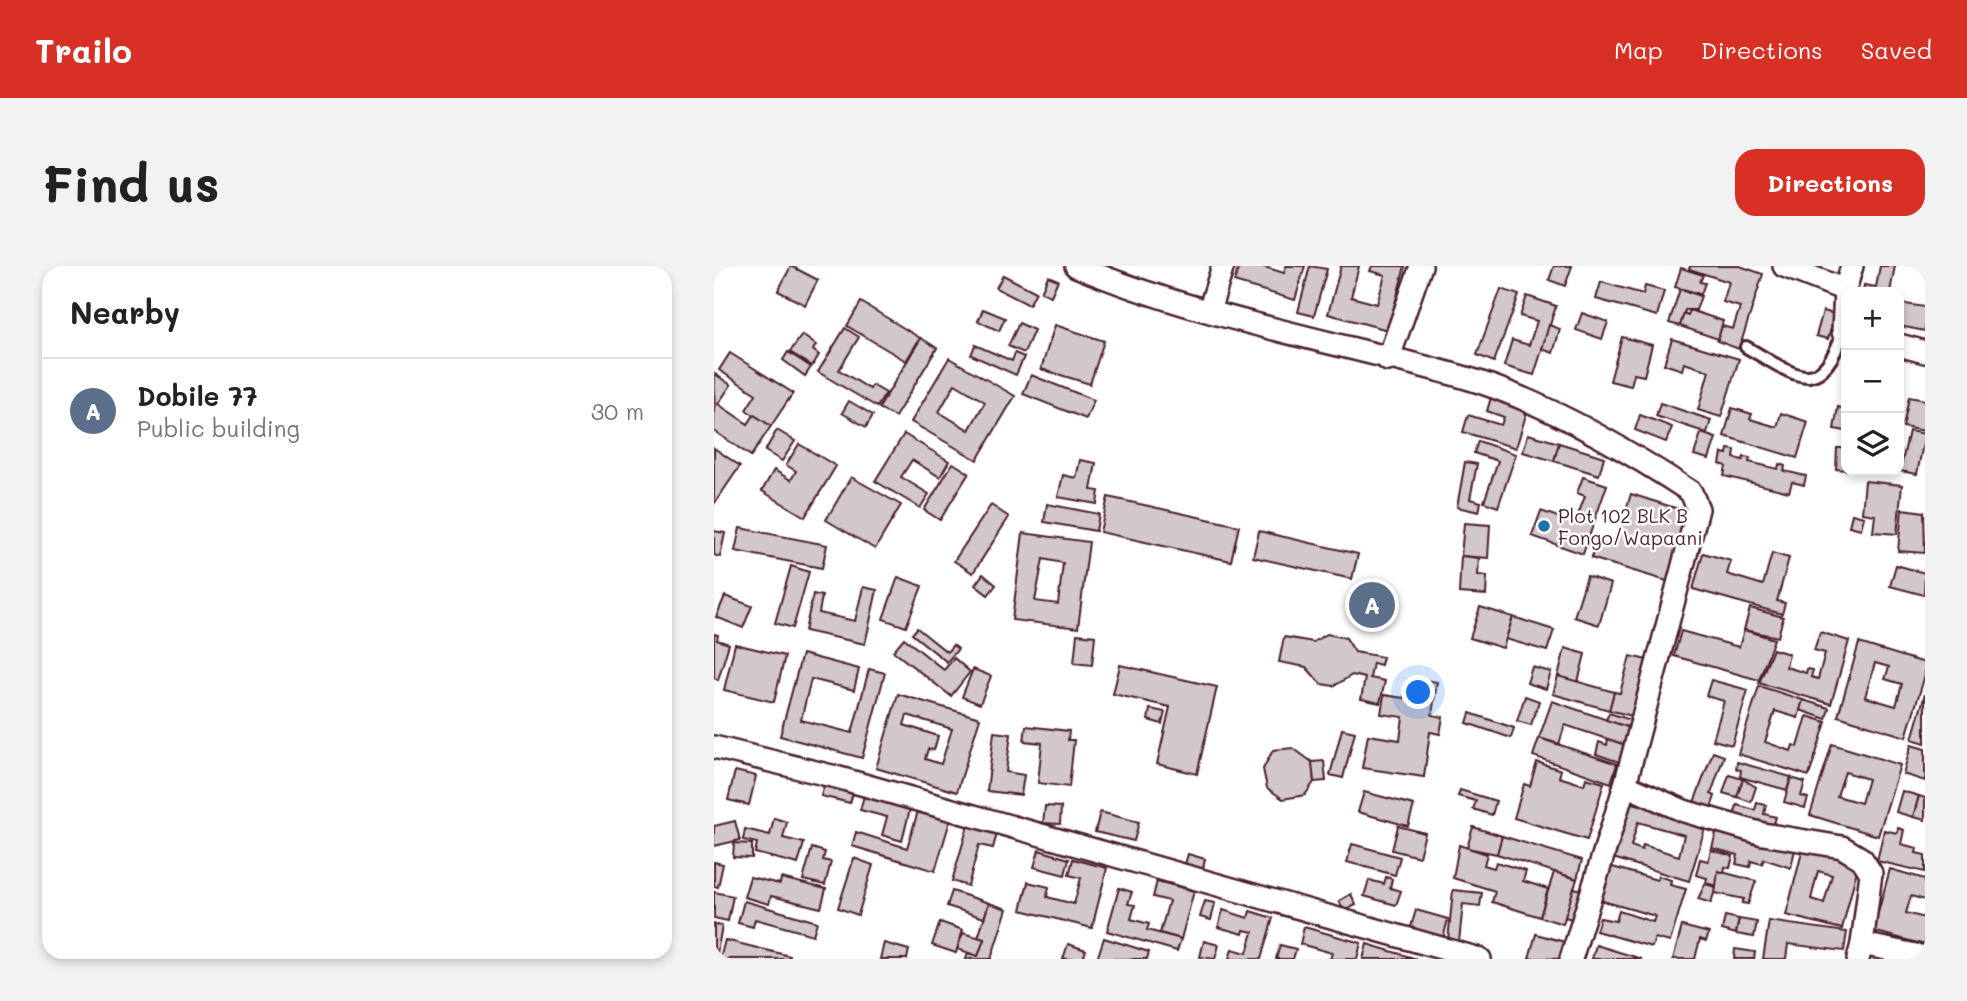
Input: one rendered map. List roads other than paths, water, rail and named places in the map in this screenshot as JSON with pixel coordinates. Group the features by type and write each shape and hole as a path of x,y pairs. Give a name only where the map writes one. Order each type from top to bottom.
{"street":[{"path":"1076,266 1111,281 1209,311 1465,378 1573,424 1690,492 1698,509 1625,785 1572,959"},
{"path":"1209,311 1223,266"},
{"path":"1388,360 1421,266"},
{"path":"1784,266 1841,288"},
{"path":"1846,287 1852,266"},
{"path":"1904,346 1925,352"},
{"path":"714,747 836,777 1480,959"},
{"path":"1625,785 1684,811 1763,834 1842,847 1862,859 1871,873 1860,951 1925,957"}],"lane":[{"path":"1746,348 1791,373 1809,377 1824,371 1832,361 1841,339"}],"place":[{"name":"Plot 102 BLK B Fongo/Wapaani","path":"1544,526"},
{"name":"Dobile 77","path":"1372,605"}]}
